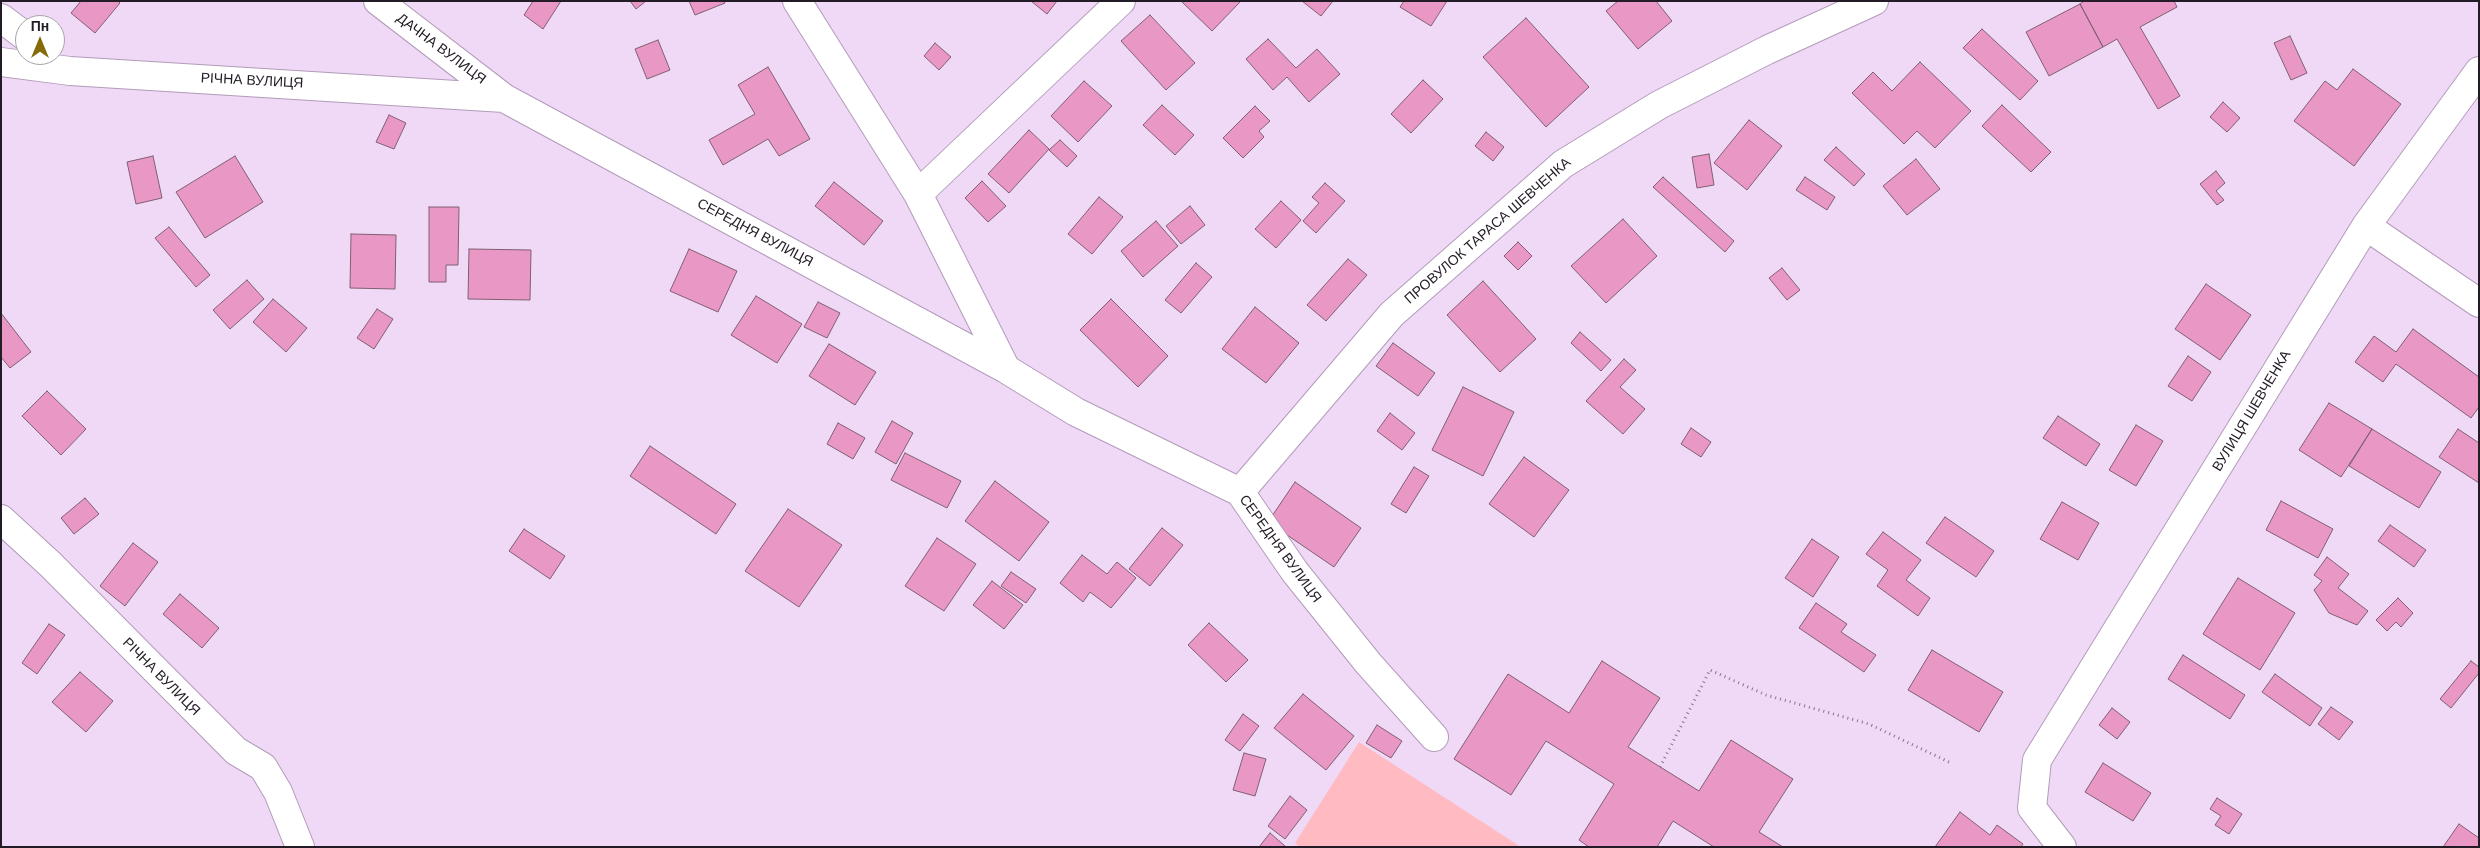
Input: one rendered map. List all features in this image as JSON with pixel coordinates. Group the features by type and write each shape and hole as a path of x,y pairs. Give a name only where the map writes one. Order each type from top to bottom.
{"street":[{"name":"ДАЧНА ВУЛИЦЯ","path":"378,1 504,98"},
{"path":"797,1 918,194 1006,369"},
{"path":"918,194 1121,1"},
{"name":"ПРОВУЛОК ТАРАСА ШЕВЧЕНКА","path":"1240,492 1392,314 1563,164 1659,105 1767,50 1874,1"},
{"path":"1,18 15,28"},
{"name":"РІЧНА ВУЛИЦЯ","path":"1,62 15,62"},
{"name":"РІЧНА ВУЛИЦЯ","path":"65,63 504,98"},
{"name":"ВУЛИЦЯ ШЕВЧЕНКА","path":"2062,847 2032,808 2038,760 2366,226 2479,71"},
{"name":"СЕРЕДНЯ ВУЛИЦЯ","path":"504,98 1006,369 1076,412 1240,492 1295,572 1368,663 1434,737"},
{"path":"2366,226 2479,303"},
{"name":"РІЧНА ВУЛИЦЯ","path":"1,519 50,564 236,751 263,767 278,792 300,847"}],"path":[{"path":"1660,767 1710,670 1766,695 1869,724 1951,762"}],"shaded area":[{"path":"1359,742 1521,847 1300,847 1295,843"}],"building":[{"path":"81,1 118,1 120,3 95,33 71,13"},
{"path":"533,1 561,1 543,29 524,15"},
{"path":"630,1 646,1 636,9"},
{"path":"689,1 724,1 725,3 695,15"},
{"path":"1031,1 1057,1 1047,14"},
{"path":"1181,1 1241,1 1212,31"},
{"path":"1302,1 1333,1 1321,16"},
{"path":"1404,1 1447,1 1431,26 1400,7"},
{"path":"1618,1 1656,1 1672,21 1638,49 1606,11"},
{"path":"2084,1 2174,1 2177,7 2140,27 2180,96 2158,109 2117,39 2103,47 2080,4"},
{"path":"2080,4 2103,47 2049,76 2026,32"},
{"path":"1150,15 1195,63 1166,90 1121,41"},
{"path":"1526,18 1589,87 1546,127 1483,57"},
{"path":"1982,29 2038,81 2020,100 1963,48"},
{"path":"2290,36 2307,73 2291,80 2274,43"},
{"path":"1268,39 1296,68 1317,49 1340,74 1309,102 1287,77 1273,90 1246,59"},
{"path":"658,40 670,70 647,79 635,49"},
{"path":"935,43 951,57 939,70 924,56"},
{"path":"1920,62 1971,111 1935,148 1917,131 1904,144 1852,93 1873,72 1892,91"},
{"path":"768,67 810,139 779,156 768,139 723,165 709,140 755,114 738,85"},
{"path":"2353,69 2401,104 2354,166 2294,121 2325,81 2337,90"},
{"path":"1423,80 1443,99 1411,133 1391,114"},
{"path":"1084,81 1112,106 1078,142 1051,116"},
{"path":"2223,102 2240,118 2227,132 2210,117"},
{"path":"1162,105 1194,135 1175,155 1143,125"},
{"path":"2002,105 2051,152 2031,172 1982,126"},
{"path":"1255,106 1270,121 1259,131 1264,137 1243,158 1223,138"},
{"path":"389,115 406,123 394,149 376,142"},
{"path":"1749,120 1782,146 1747,190 1714,163"},
{"path":"1029,130 1049,149 1009,193 988,174"},
{"path":"1486,132 1504,147 1493,161 1475,146"},
{"path":"1060,140 1077,156 1067,167 1049,150"},
{"path":"1836,147 1865,174 1854,186 1824,160"},
{"path":"1709,154 1714,185 1697,188 1692,157"},
{"path":"153,156 162,198 136,204 127,162"},
{"path":"235,156 263,202 205,238 176,192"},
{"path":"1916,159 1940,189 1907,215 1883,186"},
{"path":"2216,171 2225,183 2216,191 2224,200 2217,205 2200,184"},
{"path":"1663,177 1734,241 1725,252 1653,187"},
{"path":"1805,177 1835,197 1827,210 1796,190"},
{"path":"982,181 1006,206 988,222 965,198"},
{"path":"834,182 883,221 864,245 815,206"},
{"path":"1325,183 1345,201 1316,233 1303,221 1319,203 1312,197"},
{"path":"1099,197 1123,217 1092,254 1068,234"},
{"path":"1281,201 1301,220 1276,248 1255,229"},
{"path":"1190,206 1205,225 1181,244 1166,226"},
{"path":"429,207 459,207 458,265 446,265 446,282 429,282"},
{"path":"1623,219 1657,256 1606,303 1571,266"},
{"path":"1156,221 1178,246 1143,277 1121,251"},
{"path":"169,227 210,275 196,287 155,238"},
{"path":"351,234 396,235 395,289 350,288"},
{"path":"1518,242 1532,256 1518,270 1504,256"},
{"path":"469,249 531,250 530,300 468,299"},
{"path":"689,249 737,271 718,312 670,291"},
{"path":"1348,259 1367,275 1326,321 1307,305"},
{"path":"1196,263 1212,277 1181,313 1165,300"},
{"path":"1782,268 1800,290 1787,300 1769,278"},
{"path":"247,280 264,299 230,329 213,310"},
{"path":"1483,281 1536,339 1500,372 1447,315"},
{"path":"2206,284 2251,315 2220,360 2175,329"},
{"path":"756,296 802,324 777,363 731,335"},
{"path":"273,299 307,328 286,352 253,322"},
{"path":"1111,299 1168,356 1138,387 1080,330"},
{"path":"818,302 840,313 827,338 804,327"},
{"path":"1255,307 1299,343 1266,383 1222,349"},
{"path":"377,309 393,319 374,349 357,338"},
{"path":"1,313 31,352 10,368 1,357"},
{"path":"2413,329 2479,377 2479,407 2471,418 2396,364 2383,382 2355,362 2374,336 2396,352"},
{"path":"1580,332 1611,360 1601,371 1571,343"},
{"path":"1393,343 1435,373 1418,396 1376,366"},
{"path":"829,344 876,372 855,405 809,376"},
{"path":"2188,356 2211,372 2192,401 2168,386"},
{"path":"1624,359 1636,370 1620,387 1645,409 1623,434 1586,401"},
{"path":"1463,387 1514,412 1483,476 1432,450"},
{"path":"47,391 86,429 61,455 22,416"},
{"path":"2329,403 2372,429 2341,477 2299,450"},
{"path":"1390,413 1415,433 1402,450 1377,431"},
{"path":"2058,416 2100,444 2086,466 2043,438"},
{"path":"892,421 913,433 896,464 875,452"},
{"path":"838,423 865,438 853,459 827,444"},
{"path":"2136,425 2163,441 2136,486 2109,470"},
{"path":"1691,428 1711,442 1701,457 1681,444"},
{"path":"2372,429 2441,472 2419,508 2349,466"},
{"path":"2458,429 2479,443 2479,483 2439,457"},
{"path":"650,446 736,504 716,534 630,476"},
{"path":"905,453 961,481 947,508 891,480"},
{"path":"1524,457 1569,490 1534,537 1489,504"},
{"path":"1414,467 1429,476 1406,513 1391,504"},
{"path":"995,481 1049,522 1019,561 965,521"},
{"path":"1295,482 1361,528 1334,567 1268,522"},
{"path":"85,498 99,514 74,534 61,518"},
{"path":"2281,501 2333,529 2318,558 2266,530"},
{"path":"2062,502 2099,523 2078,560 2040,539"},
{"path":"788,509 842,545 799,607 745,571"},
{"path":"1945,517 1994,551 1976,577 1926,543"},
{"path":"2390,525 2426,550 2414,567 2378,541"},
{"path":"1162,528 1183,545 1150,586 1129,569"},
{"path":"524,529 565,556 550,579 509,551"},
{"path":"1883,532 1921,560 1906,580 1930,598 1918,616 1877,586 1888,570 1866,554"},
{"path":"937,538 976,564 944,611 905,586"},
{"path":"1812,539 1839,557 1813,597 1785,578"},
{"path":"133,543 158,562 125,606 100,586"},
{"path":"1082,555 1107,574 1117,562 1136,578 1111,608 1090,592 1083,602 1060,583"},
{"path":"2327,557 2349,574 2338,588 2368,611 2357,625 2329,613 2314,590 2322,581 2314,575"},
{"path":"1011,572 1036,589 1026,603 1001,586"},
{"path":"2238,578 2295,613 2260,670 2203,634"},
{"path":"992,581 1023,605 1004,629 973,605"},
{"path":"180,594 219,628 202,648 163,614"},
{"path":"2398,598 2413,613 2401,627 2396,622 2387,631 2376,620"},
{"path":"1816,603 1847,624 1841,632 1876,655 1864,672 1799,628"},
{"path":"1209,623 1248,660 1226,682 1188,645"},
{"path":"49,624 65,635 37,674 22,663"},
{"path":"1932,650 2003,692 1979,732 1908,690"},
{"path":"2183,655 2245,695 2230,719 2168,679"},
{"path":"1602,661 1660,698 1628,747 1699,791 1731,740 1793,779 1759,832 1783,847 1714,847 1673,821 1657,847 1589,847 1579,840 1614,784 1546,741 1511,795 1454,759 1508,674 1569,713"},
{"path":"2471,661 2479,667 2479,673 2451,708 2440,699"},
{"path":"80,672 113,701 86,732 52,702"},
{"path":"2275,674 2322,708 2310,726 2262,692"},
{"path":"1303,694 1354,736 1326,770 1274,728"},
{"path":"2331,707 2353,722 2339,740 2318,724"},
{"path":"2112,708 2130,722 2117,739 2099,725"},
{"path":"1243,714 1259,726 1240,751 1225,740"},
{"path":"1377,725 1402,741 1391,758 1366,743"},
{"path":"1244,753 1266,759 1255,796 1233,790"},
{"path":"2103,763 2151,793 2133,821 2085,792"},
{"path":"1290,796 1307,810 1285,839 1268,826"},
{"path":"2217,798 2242,814 2229,834 2215,825 2221,816 2210,809"},
{"path":"1960,812 1990,835 1997,825 2023,844 2021,847 1935,847"},
{"path":"2459,824 2479,838 2479,847 2443,847"},
{"path":"1270,833 1285,846 1285,847 1259,847"}]}
